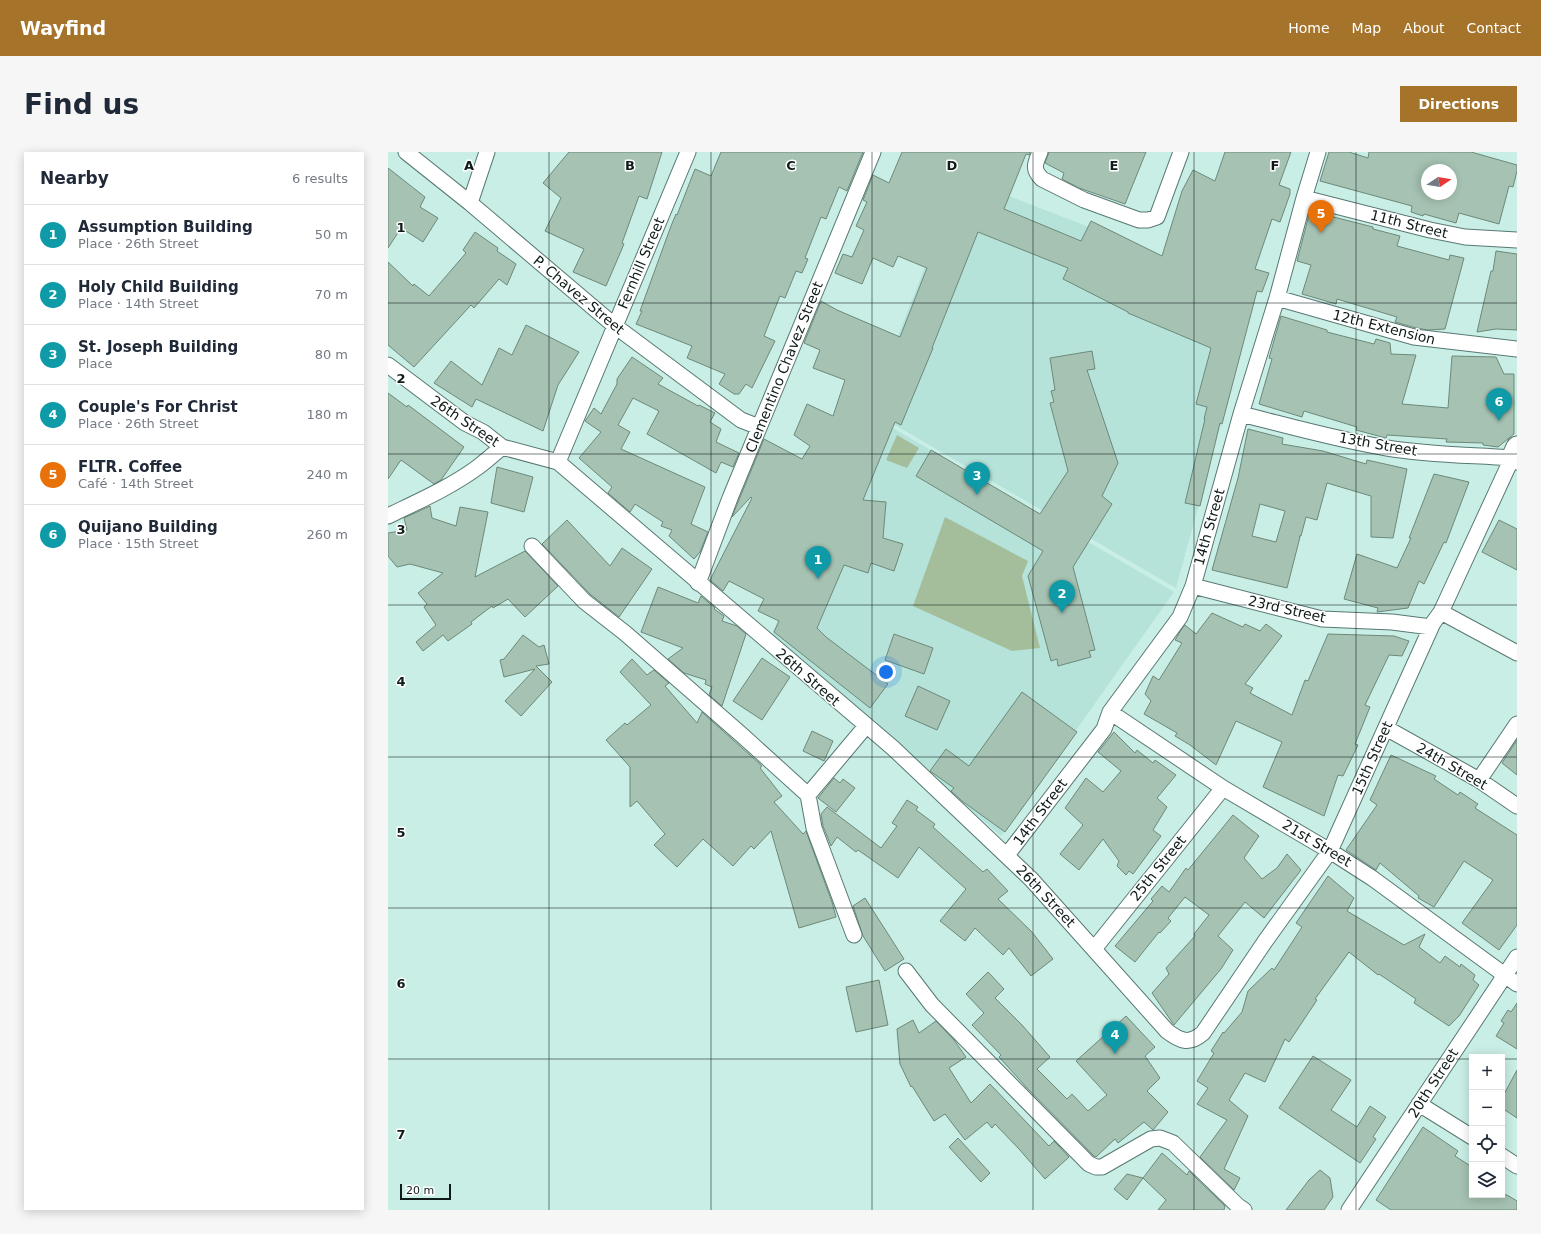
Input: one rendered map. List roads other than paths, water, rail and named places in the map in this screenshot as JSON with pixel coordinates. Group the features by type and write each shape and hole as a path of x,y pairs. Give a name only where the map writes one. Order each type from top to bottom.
{"street":[{"name":"P. Chavez Street","path":"406,152 470,203 615,326 741,420 759,427"},
{"path":"470,203 487,152"},
{"name":"Fernhill Street","path":"558,462 688,152"},
{"name":"Clementino Chavez Street","path":"698,583 730,498 873,152"},
{"path":"1040,152 1034,164 1037,174 1042,179 1084,200 1139,220 1144,220 1157,217 1181,152"},
{"name":"14th Street","path":"1007,856 1104,729 1110,712 1180,617 1193,586 1241,414 1277,298 1318,152"},
{"name":"11th Street","path":"1304,198 1458,236 1517,240"},
{"name":"12th Extension","path":"1277,298 1414,337 1517,349"},
{"name":"26th Street","path":"388,365 446,410 483,432 502,447 558,462 893,748 1031,879 1167,1031 1175,1037 1187,1041"},
{"name":"13th Street","path":"1241,414 1298,429 1386,448 1425,453 1515,455"},
{"path":"388,516 437,493 467,475 479,467 502,447"},
{"name":"15th Street","path":"1187,1041 1198,1037 1203,1033 1266,940 1330,850 1432,627 1515,455"},
{"path":"532,546 584,601 625,632 808,795 814,828 854,935"},
{"name":"23rd Street","path":"1193,586 1322,619 1392,622 1432,627"},
{"path":"1440,612 1517,653"},
{"name":"21st Street","path":"1110,712 1223,788 1330,850 1372,878 1504,976 1517,984"},
{"path":"1479,780 1517,724"},
{"path":"808,795 866,726"},
{"name":"24th Street","path":"1386,728 1479,780 1517,806"},
{"name":"25th Street","path":"1094,949 1223,788"},
{"name":"20th Street","path":"1349,1210 1517,957"},
{"path":"906,971 932,1005 1089,1164 1096,1167 1102,1167 1151,1138 1166,1140 1173,1143 1239,1209"},
{"path":"1419,1104 1469,1135"},
{"path":"1505,1158 1517,1166"}],"place":[{"name":"FLTR. Coffee","path":"1321,233"},
{"name":"Quijano Building","path":"1499,421"},
{"name":"St. Joseph Building","path":"977,495"},
{"name":"Assumption Building","path":"818,579"},
{"name":"Holy Child Building","path":"1062,613"},
{"name":"Couple's For Christ","path":"1115,1054"}]}
